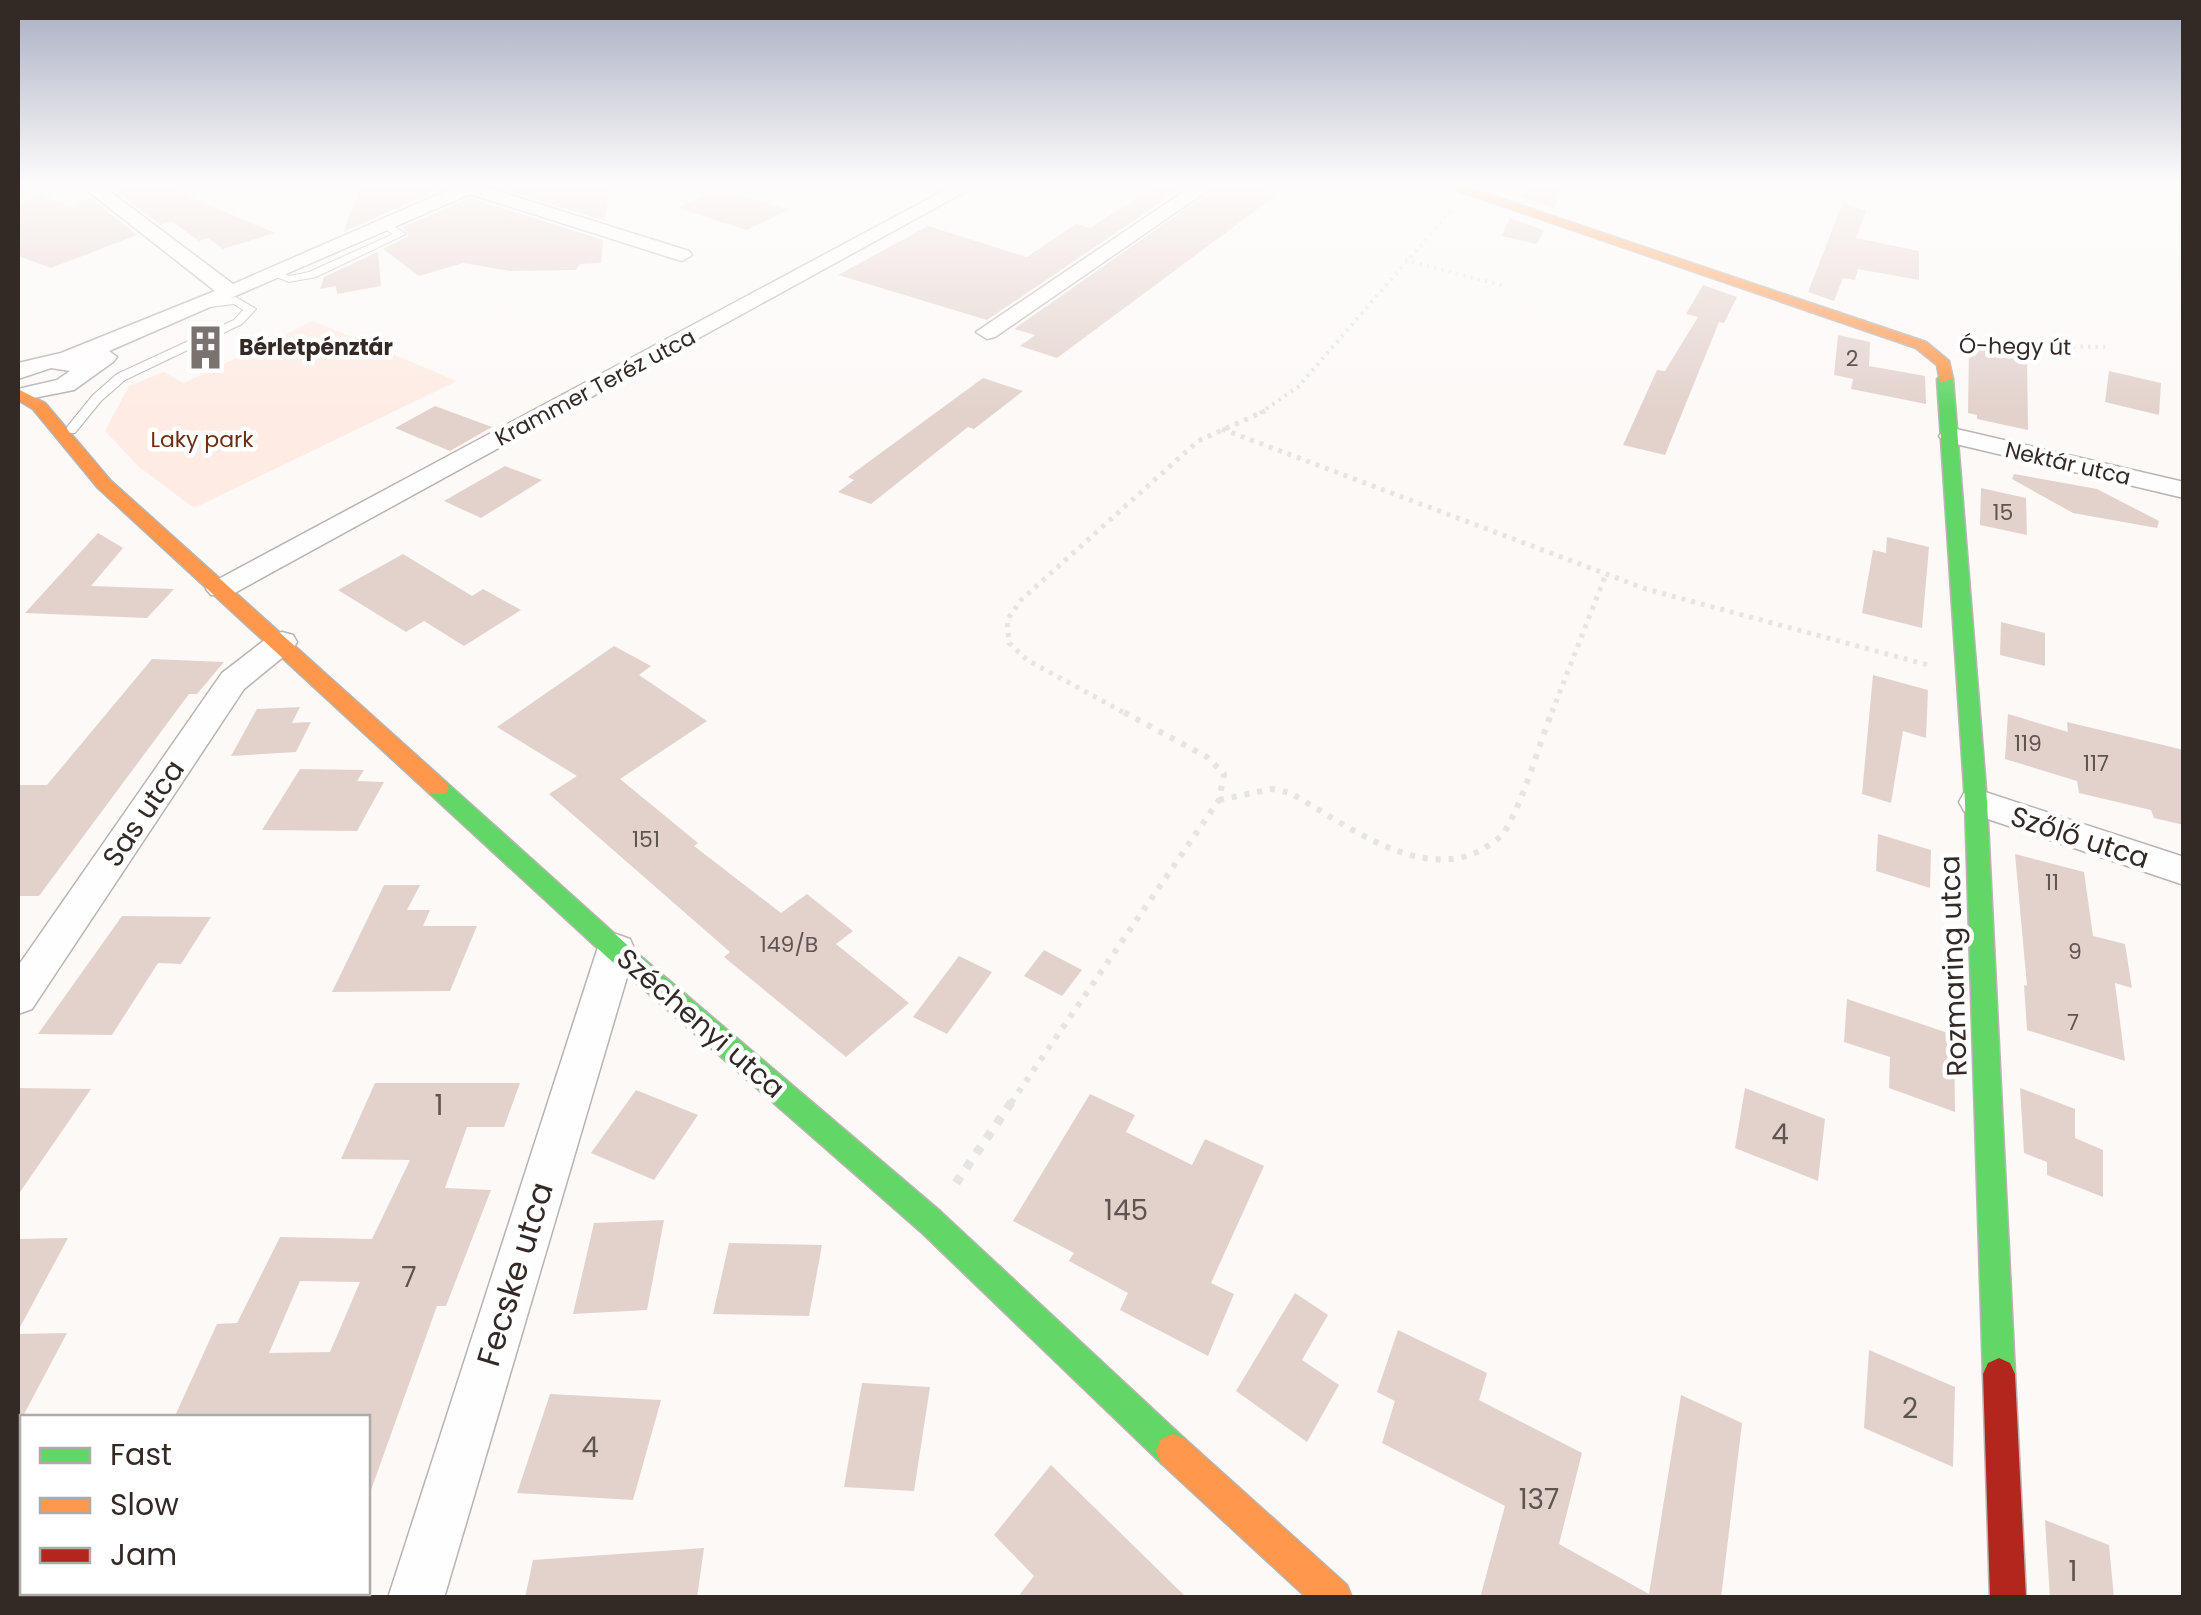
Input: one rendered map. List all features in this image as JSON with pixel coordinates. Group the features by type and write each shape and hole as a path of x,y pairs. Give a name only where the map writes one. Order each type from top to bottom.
{"street":[{"path":"187,259 230,292"},
{"path":"19,387 55,389 68,370 152,327 307,259"},
{"name":"Krammer Teréz utca","path":"221,589 831,259"},
{"path":"987,332 1095,259"},
{"path":"1669,259 1921,344"},
{"name":"Rozmaring utca","path":"1921,344 1944,364 1952,436 1976,802 2008,1598"},
{"path":"18,363 68,370"},
{"path":"68,370 70,438"},
{"name":"Széchenyi utca","path":"19,387 70,438 104,484 616,950 930,1221 1073,1360 1334,1598"},
{"name":"Nektár utca","path":"1952,436 2184,490"},
{"name":"Sas utca","path":"18,997 233,681 282,642"},
{"name":"Szőlő utca","path":"1976,802 2184,871"},
{"name":"Fecske utca","path":"416,1598 616,950"}],"lane":[{"path":"70,438 112,383 142,365 238,322 250,309 236,300 197,307"},
{"path":"68,370 112,383"}],"path":[{"path":"930,1221 1219,800 1224,774 1207,757 1027,660 1009,643 1007,620 1022,600 1198,441 1273,406 1298,387 1405,260 1505,286"},
{"name":"Ó-hegy út","path":"1921,344 2108,347"},
{"path":"1222,428 1646,589 1968,676"},
{"path":"1219,800 1272,790 1290,793 1411,854 1440,861 1487,848 1504,834 1606,574"}],"green space":[{"name":"Laky park","path":"313,321 457,381 194,508 139,467 105,431 129,386 163,372 184,383"}],"building":[{"path":"27,259 73,259 51,268"},
{"path":"362,259 379,259 381,286 337,294 336,286 320,289 324,277"},
{"path":"397,259 601,259 601,263 580,264 576,270 510,271 463,263 419,276"},
{"path":"867,259 1077,259 987,320 838,275"},
{"path":"1113,259 1190,259 1057,358 1020,346 1035,335 1014,329"},
{"path":"1821,259 1919,259 1919,280 1858,269 1855,280 1843,278 1834,301 1808,292"},
{"path":"1703,285 1737,297 1724,323 1719,322 1665,455 1623,445 1657,370 1665,371 1698,317 1686,314"},
{"path":"1838,335 1870,342 1869,366 1925,376 1926,404 1851,389 1853,379 1834,375"},
{"path":"1969,347 2027,358 2028,430 1977,419 1977,415 1968,413"},
{"path":"2109,371 2161,383 2159,415 2105,402"},
{"path":"983,378 1023,391 974,429 968,427 871,504 838,492 854,480 848,477"},
{"path":"435,406 492,427 450,451 395,428"},
{"path":"505,466 542,480 481,518 444,501"},
{"path":"2014,474 2097,489 2159,521 2157,528 2073,513 2012,479"},
{"path":"1981,488 2026,498 2027,535 1980,525"},
{"path":"98,533 123,548 91,586 174,589 147,618 25,613"},
{"path":"1887,537 1929,547 1922,628 1862,613 1873,550 1886,553"},
{"path":"403,554 472,596 483,589 521,610 464,646 424,621 406,632 338,590"},
{"path":"2001,622 2045,633 2045,666 2000,655"},
{"path":"614,646 651,666 639,675 707,721 620,779 698,843 694,846 781,913 807,894 853,931 836,944 909,1003 846,1057 724,957 730,952 549,794 577,776 497,727"},
{"path":"152,659 224,662 197,694 189,694 39,896 18,896 18,785 47,785"},
{"path":"1873,675 1928,690 1926,738 1903,731 1891,803 1862,794"},
{"path":"300,707 292,723 311,722 296,752 231,756 257,709"},
{"path":"2008,714 2068,732 2067,722 2184,750 2184,825 2154,818 2151,810 2079,793 2077,781 2005,759"},
{"path":"300,769 364,770 357,781 384,782 357,831 262,830"},
{"path":"1878,834 1931,850 1930,888 1876,871"},
{"path":"2015,854 2084,872 2093,936 2125,944 2132,988 2115,983 2125,1061 2027,1030"},
{"path":"384,885 420,885 407,910 430,910 423,926 477,926 450,991 332,992"},
{"path":"122,916 211,917 181,964 158,963 112,1035 38,1034"},
{"path":"1044,950 1082,970 1062,996 1024,976"},
{"path":"959,956 992,972 947,1034 913,1017"},
{"path":"1847,999 1954,1035 1955,1112 1889,1088 1890,1057 1844,1042"},
{"path":"375,1083 520,1083 504,1127 467,1127 445,1188 491,1190 446,1306 437,1306 371,1490 370,1415 175,1415 217,1324 237,1323 280,1237 372,1239 410,1160 341,1159","holes":["300,1281 360,1282 330,1352 269,1353"]},
{"path":"18,1088 91,1089 18,1195"},
{"path":"1745,1088 1825,1119 1818,1181 1735,1148"},
{"path":"2020,1088 2075,1109 2075,1138 2103,1150 2103,1197 2047,1175 2047,1162 2024,1153"},
{"path":"636,1090 698,1115 654,1180 591,1153"},
{"path":"1090,1094 1135,1115 1126,1132 1192,1165 1205,1139 1264,1166 1211,1283 1234,1294 1208,1356 1120,1310 1128,1293 1069,1261 1074,1253 1013,1221"},
{"path":"664,1220 647,1310 573,1314 594,1223"},
{"path":"68,1238 18,1331 18,1239"},
{"path":"729,1243 822,1245 809,1316 713,1314"},
{"path":"1295,1293 1328,1315 1302,1360 1339,1385 1307,1442 1236,1391"},
{"path":"1398,1330 1487,1373 1479,1400 1582,1453 1559,1544 1649,1594 1681,1395 1742,1423 1721,1598 1480,1598 1505,1506 1382,1443 1395,1401 1377,1392"},
{"path":"67,1333 24,1415 20,1415 18,1428 18,1334"},
{"path":"1869,1350 1955,1387 1953,1467 1864,1428"},
{"path":"862,1383 930,1387 914,1491 844,1487"},
{"path":"550,1394 661,1400 633,1500 517,1493"},
{"path":"1051,1465 1187,1598 1017,1598 1034,1576 994,1535"},
{"path":"2045,1520 2109,1545 2114,1598 2050,1598"},
{"path":"704,1548 697,1598 525,1598 533,1560"}],"traffic: fast":[{"path":"1945,379 1976,802 1999,1374"},
{"path":"438,788 616,950 930,1221 1173,1451"}],"traffic: slow":[{"path":"1668,259 1921,345 1944,364 1945,379"},
{"path":"18,394 39,406 104,484 438,788"},
{"path":"1173,1451 1334,1598"}],"traffic: jam":[{"path":"1999,1374 2008,1598"}],"place":[{"name":"Bérletpénztár","path":"206,347"}]}
